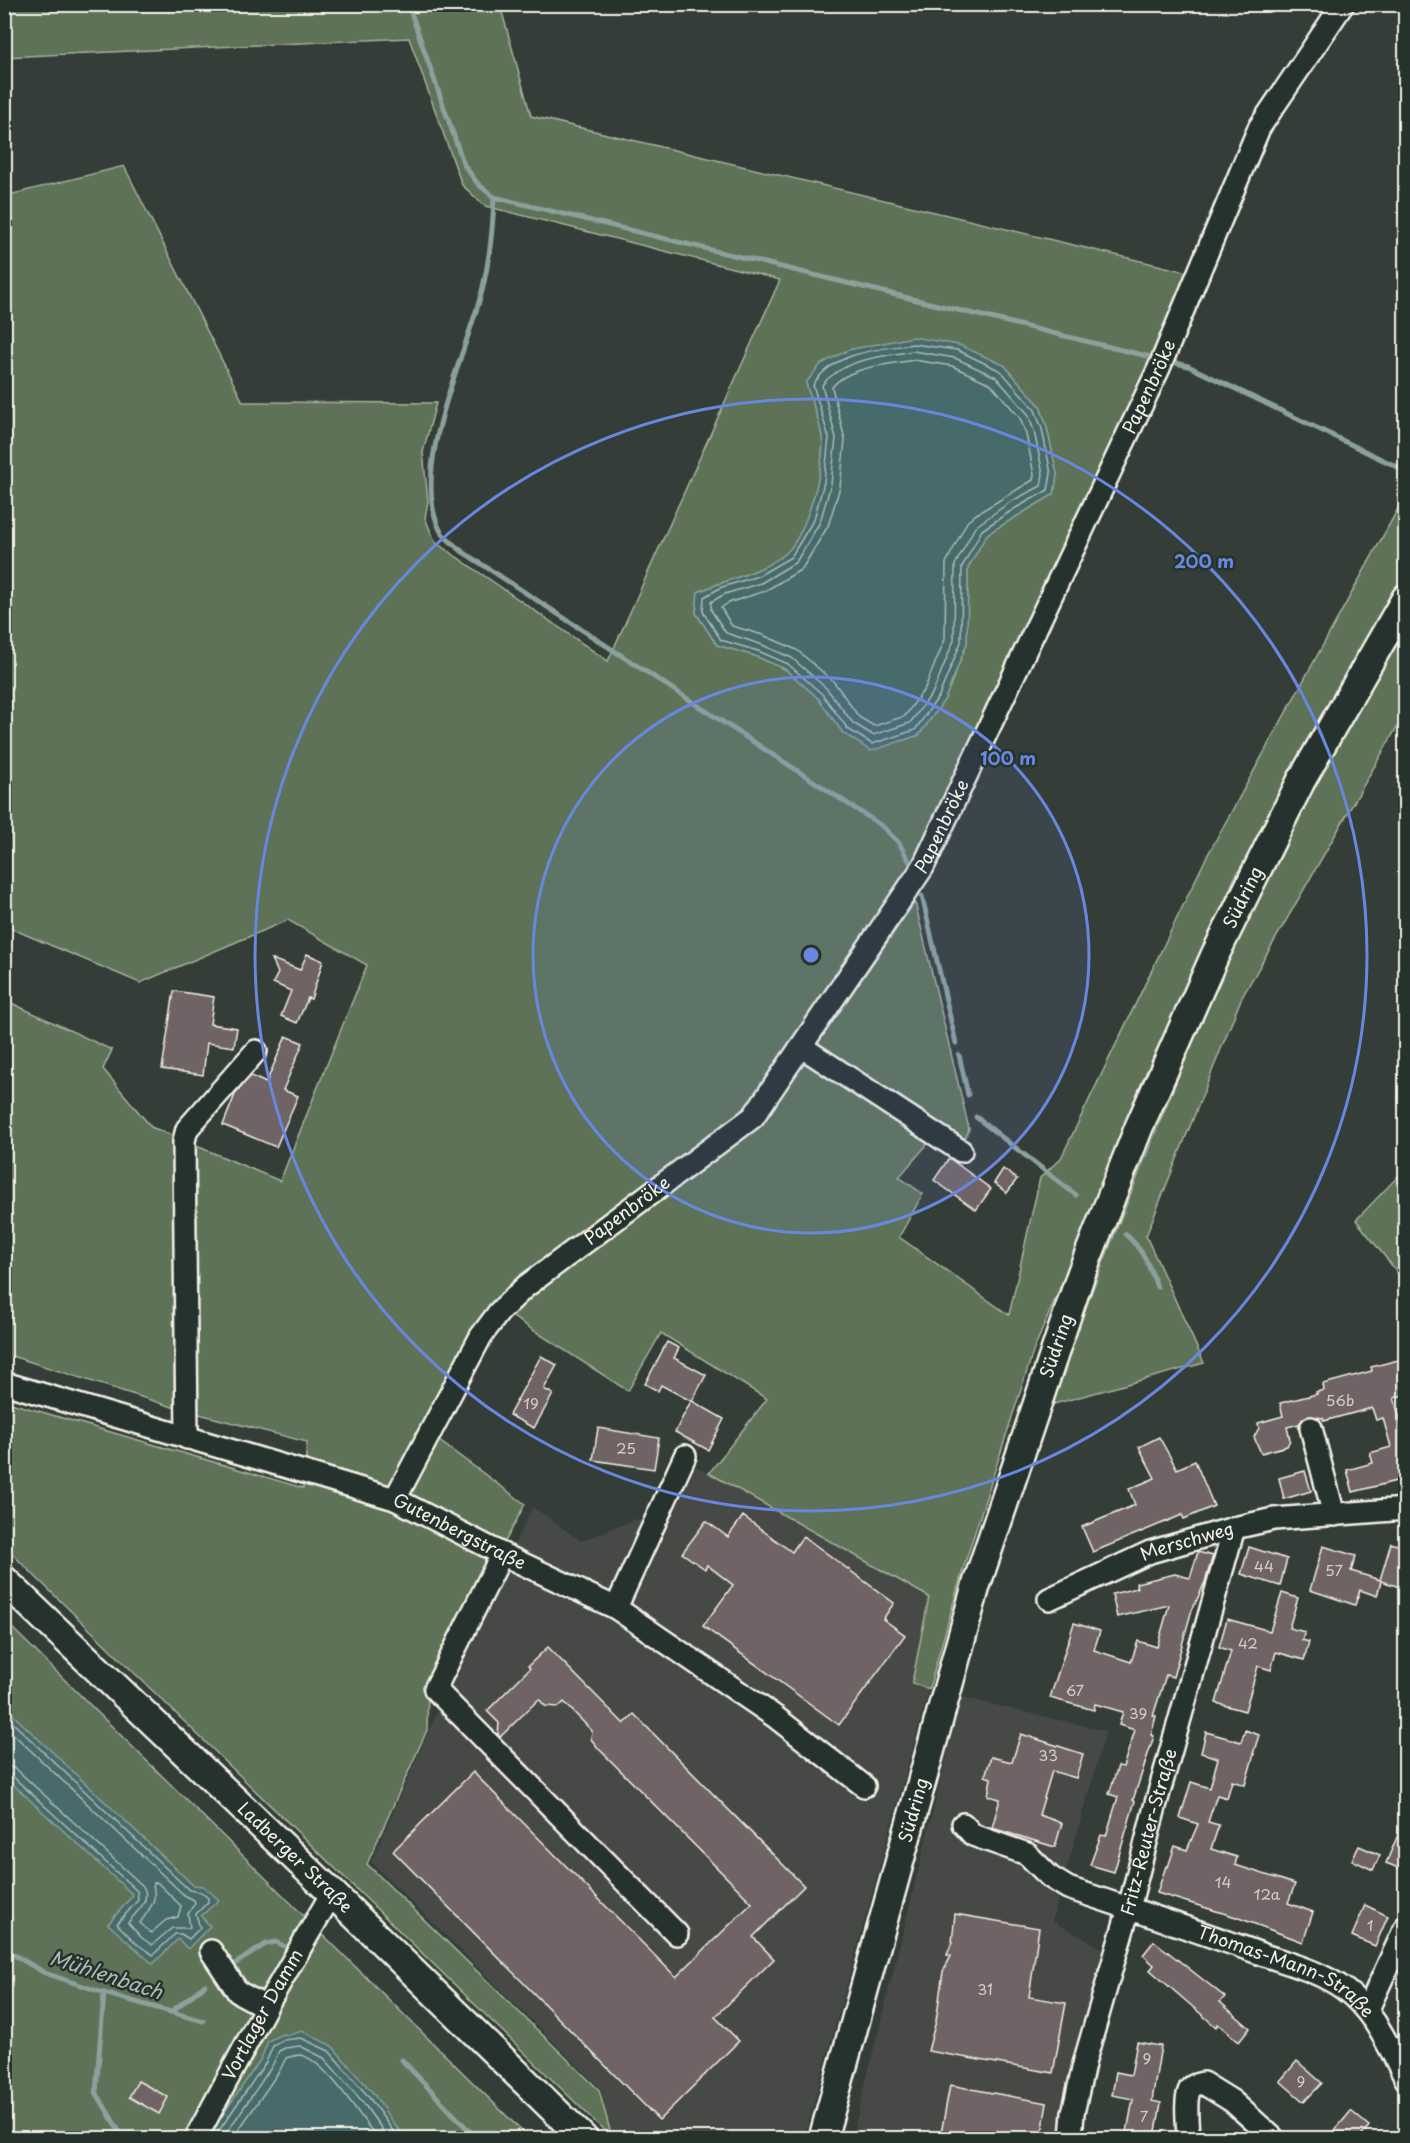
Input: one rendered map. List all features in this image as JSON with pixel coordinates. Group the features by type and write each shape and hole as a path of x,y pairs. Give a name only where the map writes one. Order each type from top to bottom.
{"main road":[{"name":"Südring","path":"823,2139 976,1586 1081,1274 1139,1127 1215,955 1301,781 1406,598"},
{"name":"Ladberger Straße","path":"4,1580 332,1893 583,2139"}],"street":[{"name":"Papenbröke","path":"395,1498 481,1336 499,1312 525,1287 753,1117 923,867 1162,359 1259,128 1343,4"},
{"path":"802,1047 961,1151"},
{"path":"187,1438 184,1141 187,1129 256,1051"},
{"name":"Gutenbergstraße","path":"4,1383 395,1498 502,1554 616,1608 774,1716 864,1786"},
{"path":"1311,1428 1334,1515"},
{"path":"616,1608 685,1456"},
{"name":"Merschweg","path":"1048,1599 1150,1552 1234,1528 1274,1519 1406,1509"},
{"name":"Fritz-Reuter-Straße","path":"1071,2139 1073,2113 1084,2060 1129,1908 1156,1803 1234,1528"},
{"path":"502,1554 435,1689 677,1934"},
{"name":"Thomas-Mann-Straße","path":"963,1824 973,1835 1027,1854 1050,1877 1068,1888 1323,1976 1344,1989 1367,2012 1383,2033 1406,2079"},
{"name":"Vortlager Damm","path":"196,2139 266,2007 332,1893"},
{"path":"1367,2012 1406,1926"},
{"path":"211,1951 238,1992 266,2007"},
{"path":"1188,2139 1187,2111 1190,2089 1195,2084 1203,2083 1232,2101 1273,2139"}],"shaded area":[{"path":"696,1466 929,1597 912,1683 929,1689 804,2138 612,2138 601,2089 371,1862 492,1588 533,1507 581,1541 636,1519 665,1530"},
{"path":"961,1697 1106,1731 1052,1921 1109,1952 1068,2138 852,2138"}],"green space":[{"path":"5,5 500,5 531,116 1187,272 1147,368 917,856 746,1110 518,1280 471,1330 423,1429 525,1504 428,1688 427,1730 367,1864 599,2090 612,2138 5,1547 4,1401 303,1488 307,1442 195,1413 192,1144 280,1181 367,965 288,920 140,983 5,926 5,196 124,166 243,402 436,403 423,452 428,501 425,518 435,542 608,661 780,280 485,206 462,185 409,38 5,57","holes":["1004,365 1040,406 1057,474 1054,494 987,534 968,568 967,643 945,699 919,735 871,750 843,733 818,698 785,669 755,656 717,645 696,613 698,592 756,571 777,560 794,544 808,515 818,479 823,447 819,423 806,383"]},
{"path":"1405,496 1405,575 1234,879 1034,1349 964,1566 929,1689 912,1683 929,1597 709,1473 767,1399 661,1333 628,1391 505,1312 760,1123 804,1058 931,1140 899,1177 923,1194 899,1237 1009,1315 1040,1178 1061,1158 1206,858"},
{"path":"1405,626 1405,713 1241,999 1146,1236 1204,1363 1047,1406 1172,1093 1274,861 1323,766"},
{"path":"915,902 969,1129 964,1142 815,1047"},
{"path":"5,1000 112,1050 103,1069 151,1127 176,1137 179,1409 5,1354"},
{"path":"1405,1169 1405,1282 1356,1220"},
{"path":"5,1621 529,2138 5,2138"}],"water":[{"path":"913,337 959,345 1004,365 1040,406 1057,474 1054,494 987,534 968,568 967,643 945,699 919,735 871,751 843,733 818,698 785,669 755,656 717,645 696,613 698,592 755,571 777,560 786,553 801,531 818,479 823,447 819,423 806,383 821,364 848,350"},
{"path":"11,1713 193,1885 203,1886 219,1900 201,1916 210,1926 188,1949 178,1939 153,1964 108,1924 133,1895 5,1777 5,1720"},
{"path":"302,2031 332,2046 373,2093 406,2138 207,2138 261,2059 268,2041 282,2034 289,2035"}],"building":[{"path":"307,954 323,961 311,999 308,998 297,1023 281,1016 291,991 273,983 278,973 272,959 300,970"},
{"path":"174,991 214,997 210,1024 237,1028 234,1047 207,1043 203,1075 162,1069"},
{"path":"286,1036 303,1043 283,1090 298,1096 276,1147 223,1125 236,1092 251,1076 266,1083"},
{"path":"949,1158 991,1189 976,1210 934,1180"},
{"path":"1003,1169 1017,1179 1007,1193 994,1183"},
{"path":"667,1342 679,1348 674,1358 706,1375 692,1401 724,1419 708,1450 675,1432 691,1401 661,1385 658,1391 645,1384"},
{"path":"541,1356 557,1365 544,1389 553,1394 534,1428 509,1415"},
{"path":"1406,1358 1406,1394 1394,1398 1402,1427 1406,1429 1406,1482 1400,1480 1353,1492 1347,1470 1373,1463 1370,1453 1391,1447 1383,1418 1376,1420 1372,1408 1324,1421 1323,1418 1307,1416 1299,1424 1287,1427 1290,1440 1287,1446 1261,1453 1254,1437 1259,1428 1258,1423 1283,1416 1280,1403 1317,1394 1316,1392 1324,1390 1323,1384 1372,1371 1371,1367"},
{"path":"598,1428 659,1438 654,1469 593,1460"},
{"path":"1159,1437 1177,1469 1195,1461 1214,1506 1184,1519 1182,1515 1093,1552 1082,1527 1135,1505 1129,1489 1155,1478 1139,1447"},
{"path":"1305,1471 1311,1491 1284,1499 1279,1478"},
{"path":"743,1516 792,1552 803,1536 894,1603 883,1619 905,1635 839,1725 703,1626 733,1585 707,1565 705,1569 682,1553 706,1521 728,1537"},
{"path":"1391,1543 1406,1548 1406,1589 1381,1581 1377,1596 1360,1590 1355,1605 1310,1590 1323,1546 1356,1556 1351,1571 1380,1580"},
{"path":"1249,1547 1287,1559 1280,1586 1241,1574"},
{"path":"1198,1552 1213,1556 1205,1582 1191,1613 1173,1677 1166,1675 1153,1716 1156,1716 1151,1735 1154,1736 1133,1800 1135,1801 1114,1872 1090,1865 1101,1835 1106,1836 1118,1797 1109,1794 1118,1766 1123,1767 1135,1730 1119,1725 1123,1712 1095,1704 1094,1710 1050,1698 1074,1623 1100,1631 1094,1650 1131,1662 1138,1641 1157,1647 1169,1605 1117,1617 1112,1594 1137,1588 1136,1583 1175,1574 1190,1578"},
{"path":"1282,1593 1298,1598 1289,1628 1305,1632 1302,1640 1309,1642 1304,1660 1276,1652 1271,1670 1258,1666 1245,1711 1216,1703 1231,1651 1219,1647 1227,1619 1270,1631"},
{"path":"548,1647 624,1724 634,1714 804,1886 753,1937 774,1959 715,2017 739,2041 659,2120 393,1851 473,1772 676,1977 752,1903 599,1749 591,1739 592,1731 564,1702 559,1707 545,1706 539,1699 500,1737 498,1735 499,1723 487,1711"},
{"path":"1245,1730 1259,1735 1254,1754 1245,1785 1232,1781 1227,1798 1217,1795 1208,1822 1219,1825 1211,1849 1237,1857 1235,1865 1295,1884 1288,1903 1313,1912 1303,1942 1236,1917 1157,1893 1175,1846 1187,1850 1198,1824 1180,1818 1191,1782 1210,1788 1218,1758 1201,1753 1206,1732 1241,1742"},
{"path":"1021,1734 1083,1754 1076,1778 1052,1771 1039,1815 1062,1823 1055,1847 992,1828 1000,1799 988,1796 991,1778 985,1776 991,1757 1012,1762"},
{"path":"1406,1816 1406,1871 1386,1863"},
{"path":"1359,1846 1380,1855 1373,1870 1352,1860"},
{"path":"1365,1905 1388,1916 1375,1946 1352,1936"},
{"path":"955,1914 1039,1928 1029,1997 1066,2003 1053,2073 928,2051 936,2021 943,1972 951,1956 947,1955 952,1942"},
{"path":"1154,1941 1225,1997 1220,2002 1250,2028 1239,2042 1218,2024 1216,2027 1150,1970 1154,1965 1143,1955"},
{"path":"1137,2042 1161,2046 1152,2101 1161,2103 1155,2137 1127,2132 1133,2099 1112,2095 1116,2072 1131,2075"},
{"path":"1297,2061 1322,2083 1304,2102 1280,2081"},
{"path":"138,2081 168,2097 159,2114 129,2097"},
{"path":"950,2085 1047,2103 1041,2139 940,2139"},
{"path":"1351,2111 1369,2126 1359,2139 1345,2139 1335,2130"}],"waterway":[{"path":"408,4 464,165 478,184 494,197 1159,359"},
{"path":"494,197 491,242 483,287 454,376 436,443 431,475 432,504 440,530 463,552 882,826 899,843 912,866"},
{"path":"1168,361 1188,366 1406,471"},
{"path":"922,896 956,1043"},
{"path":"959,1055 968,1095"},
{"path":"976,1117 1076,1195"},
{"path":"1125,1234 1145,1258 1157,1287"},
{"path":"230,1967 266,1944 275,1942 284,1946"},
{"name":"Mühlenbach","path":"4,1949 45,1973 104,1993 203,2021"},
{"path":"172,2011 205,1985"},
{"path":"104,1993 96,2092 123,2138"},
{"path":"402,2060 476,2138"}]}
